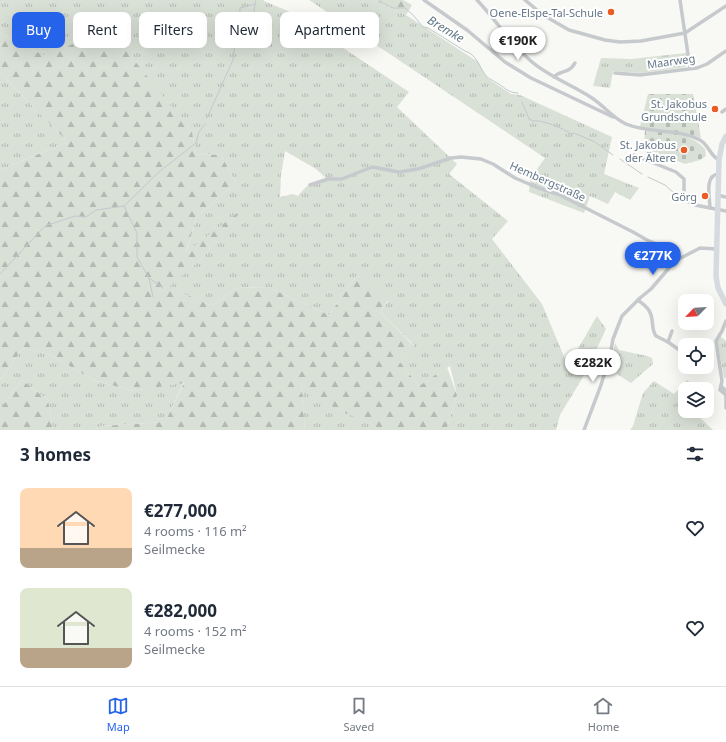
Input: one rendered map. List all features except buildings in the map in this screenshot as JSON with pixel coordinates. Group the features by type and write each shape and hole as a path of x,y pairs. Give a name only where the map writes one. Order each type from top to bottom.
{"main road":[{"path":"726,136 719,160 716,276 717,284 724,294 726,304"}],"street":[{"path":"424,0 466,30 506,62 531,78 640,129 679,133 699,140 705,143 713,155 719,160"},
{"path":"477,0 533,63 554,77 587,95 616,118"},
{"path":"525,0 543,15 569,30 606,40 620,42 641,41 685,33 726,6"},
{"path":"680,0 690,68"},
{"name":"Maarweg","path":"615,74 646,74 697,68 707,64 726,51"},
{"path":"554,77 558,73 569,70 575,63"},
{"path":"722,112 726,109"},
{"path":"634,155 676,172 684,179 684,200 717,210 726,211"},
{"name":"Hembergstraße","path":"310,185 328,179 342,179 372,167 399,172 418,169 451,158 461,157 481,159 493,164 515,178 536,188 560,195 661,246 675,261"},
{"path":"710,208 710,180 713,175 718,174"},
{"path":"718,195 726,197"},
{"path":"584,430 601,385 613,339 622,316 651,289 675,261 700,248 717,248"},
{"path":"638,300 648,309 651,314 651,326 654,334 658,338 668,342 678,349"},
{"path":"726,321 716,340 724,380 720,386 720,390 726,395 726,408"},
{"path":"668,342 672,331"},
{"path":"720,386 726,391"}],"green space":[{"path":"0,0 264,0 289,12 280,12 280,48 343,48 409,92 397,107 457,164 449,174 508,221 492,239 542,304 568,366 597,316 606,329 586,372 560,415 556,430 452,430 447,428 457,395 450,366 419,386 400,362 414,345 380,312 388,301 357,275 329,315 268,287 237,288 212,306 168,287 199,261 241,211 186,253 197,216 236,183 221,155 196,154 192,132 165,100 49,58 29,48 65,48 65,12 12,12 12,39 0,33","holes":["285,151 316,169 327,179 310,184 298,196 293,194 280,197 281,175"]},
{"path":"309,0 373,0 406,15 478,62 487,78 511,94 520,95 612,137 604,174 639,188 630,200 615,192 608,204 590,196 584,213 529,192 530,179 545,158 379,47 379,12 327,12"},
{"path":"373,0 403,0 412,5 406,15"},
{"path":"0,33 12,39 12,48 29,48 49,58 73,43 73,48 124,48 192,132 196,154 221,155 236,183 197,216 186,252 243,209 199,261 169,287 212,306 237,288 268,287 329,315 357,275 388,300 380,312 414,346 400,362 419,386 447,367 457,395 447,428 452,430 379,430 369,423 335,408 301,384 305,430 94,430 101,426 165,422 184,383 133,391 93,380 49,354 23,348 0,380 0,170 68,142 0,73"},
{"path":"686,53 688,63 685,67 641,73 613,71 610,88 593,86 601,58 631,59"},
{"path":"0,73 68,142 0,170"},
{"path":"648,94 693,94 701,138 689,134 640,127"},
{"path":"645,130 677,134 693,139 705,149 706,156 700,160 685,164 670,158 664,160 655,158 646,153 644,148"},
{"path":"720,336 726,341 726,378 724,378 717,339"},
{"path":"615,343 619,350 652,358 653,364 631,383 617,374 619,366 610,363"},
{"path":"23,348 49,354 93,380 133,391 184,382 165,422 101,426 94,430 53,430 48,400 22,380 0,409 0,380"},
{"path":"22,380 48,400 53,430 0,430 0,409"},
{"path":"654,381 674,394 678,390 678,418 700,418 713,430 630,430 633,426 643,393"},
{"path":"301,384 337,409 364,421 379,430 305,430"}],"waterway":[{"path":"207,118 233,60 235,42 239,31 240,8 255,4 256,0"},
{"name":"Bremke","path":"380,0 393,8 405,8 423,27 428,28 473,55 488,78 508,91 518,93"},
{"path":"254,12 255,4"},
{"name":"Bremke","path":"522,102 529,119 553,125 571,134 574,133 595,142 613,155"},
{"path":"0,274 45,226 75,216 86,217 96,210 124,206 160,171 196,143 199,132 205,124"},
{"name":"Bremke","path":"620,159 642,174"},
{"name":"Bremke","path":"648,177 665,185 674,193"},
{"path":"124,206 137,233 137,257 149,278 153,297"},
{"path":"149,278 163,288"}],"place":[{"name":"Oene-Elspe-Tal-Schule","path":"611,12"},
{"name":"St. Jakobus Grundschule","path":"715,109"},
{"name":"St. Jakobus der Ältere","path":"684,150"},
{"name":"Görg","path":"705,196"}]}
